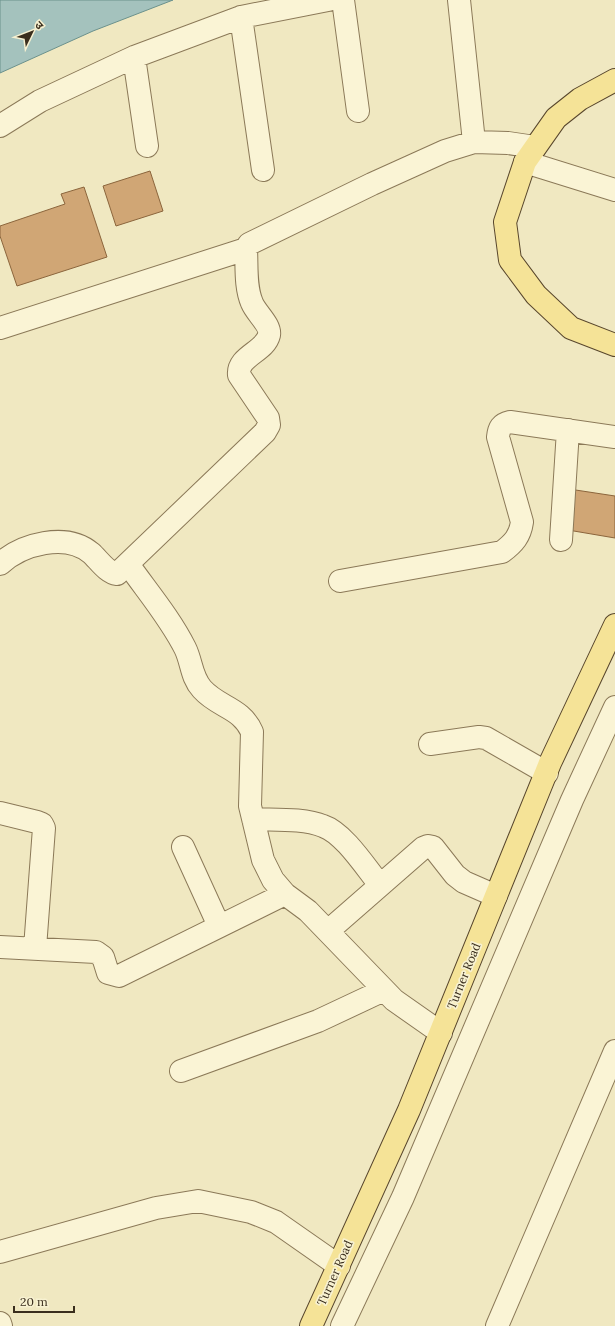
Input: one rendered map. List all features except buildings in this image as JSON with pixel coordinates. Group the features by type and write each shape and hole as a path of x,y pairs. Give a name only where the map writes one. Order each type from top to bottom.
{"main road":[{"path":"615,80 580,99 556,118 530,154 505,222 510,260 536,295 571,328 615,345"},
{"name":"Turner Road","path":"311,1326 409,1110 547,773 615,625"}],"street":[{"path":"0,126 40,101 134,57 241,17 328,0"},
{"path":"343,0 358,111"},
{"path":"460,0 474,142"},
{"path":"241,17 263,170"},
{"path":"134,57 147,146"},
{"path":"0,564 22,550 41,544 58,542 78,545 90,552 114,574 117,574 265,432 269,424 268,418 239,375 238,369 241,364 266,341 269,335 267,325 257,313 248,291 246,249 249,244 411,165 444,151 474,142 508,143 530,154 615,190"},
{"path":"0,328 246,249"},
{"path":"340,581 502,552 513,544 520,533 522,522 498,437 499,428 505,423 510,422 615,437"},
{"path":"561,540 568,430"},
{"path":"128,564 185,648 192,675 202,689 216,701 238,712 249,725 252,732 250,806 263,860 273,880 285,894 297,901 328,931 394,1000 441,1033"},
{"path":"342,1326 403,1197 572,800 615,707"},
{"path":"430,744 479,737 486,738 547,773"},
{"path":"0,813 42,824 44,828 35,948"},
{"path":"253,819 315,823 325,826 338,834 380,885"},
{"path":"328,931 423,848 428,846 433,847 460,878 496,896"},
{"path":"183,847 219,926"},
{"path":"0,947 96,952 103,957 108,973 119,976 285,894"},
{"path":"181,1071 318,1021 384,990"},
{"path":"497,1326 615,1051"},
{"path":"0,1252 156,1208 198,1201 251,1212 276,1222 339,1266"}],"water":[{"path":"0,0 173,0 93,31 0,73"}]}
